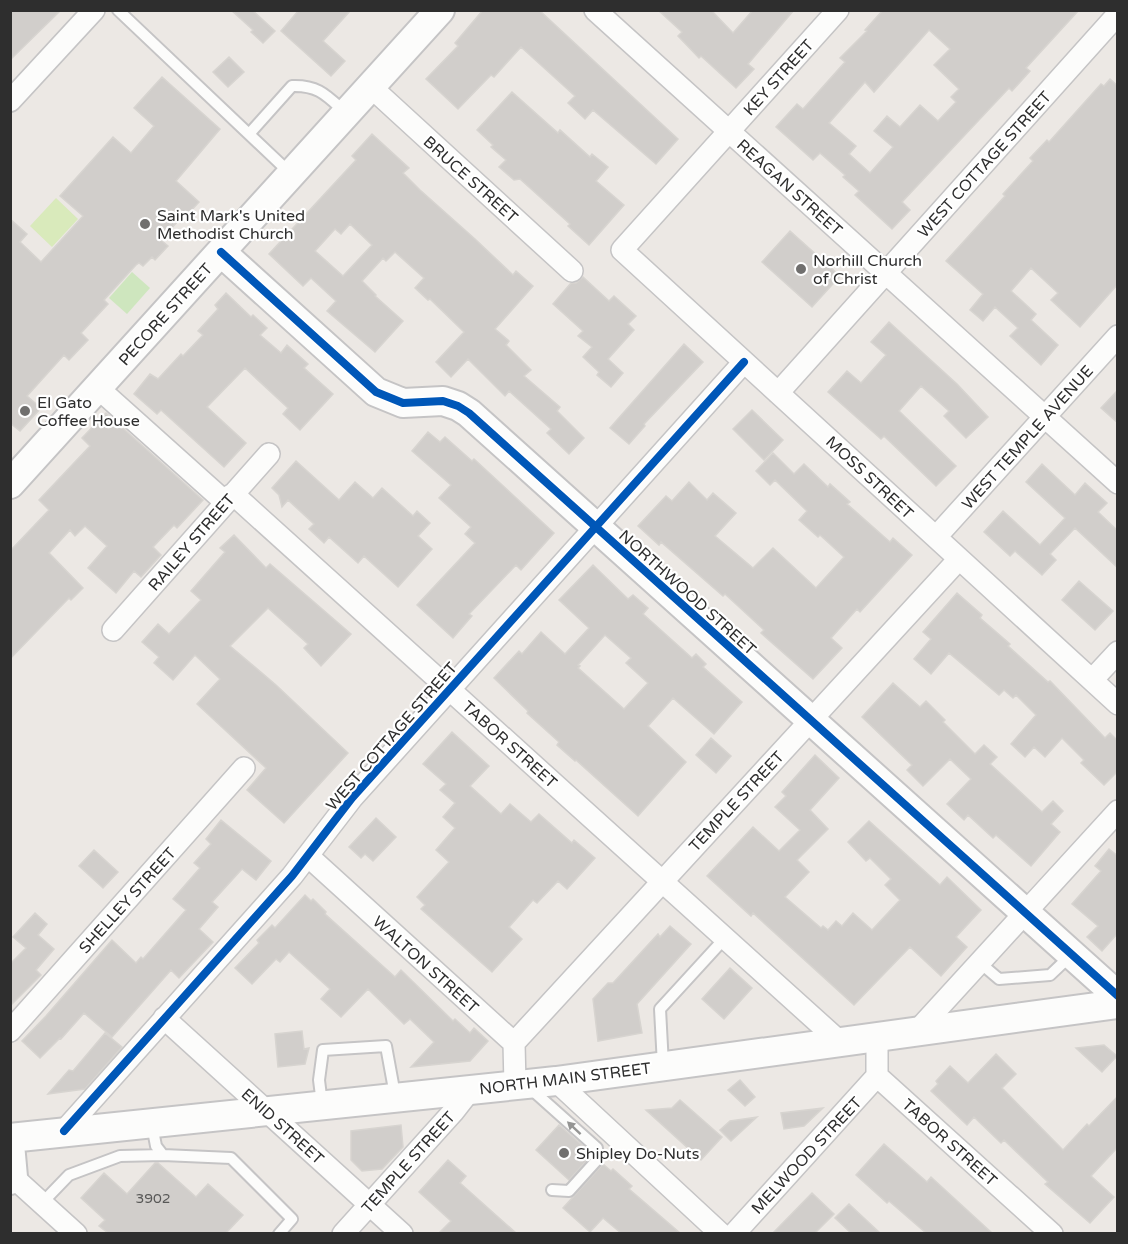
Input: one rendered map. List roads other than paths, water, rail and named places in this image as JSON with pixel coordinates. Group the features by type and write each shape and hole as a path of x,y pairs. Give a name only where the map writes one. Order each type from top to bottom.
{"street":[{"path":"10,101 94,10"},
{"name":"PECORE STREET","path":"10,484 440,10"},
{"name":"REAGAN STREET","path":"595,10 1118,483"},
{"name":"KEY STREET","path":"622,250 838,10"},
{"name":"WEST COTTAGE STREET","path":"778,393 1118,14"},
{"name":"BRUCE STREET","path":"371,87 572,270"},
{"name":"MOSS STREET","path":"622,250 1118,704"},
{"name":"NORTHWOOD STREET","path":"221,252 376,392 403,403 443,401 469,413 1118,996"},
{"name":"WEST TEMPLE AVENUE","path":"936,537 1118,336"},
{"name":"WEST COTTAGE STREET","path":"64,1131 308,856 352,798 744,362"},
{"name":"TABOR STREET","path":"98,388 223,500 233,494 840,1042"},
{"name":"RAILEY STREET","path":"113,630 269,454"},
{"name":"TEMPLE STREET","path":"514,1043 959,559"},
{"path":"1092,680 1118,652"},
{"name":"SHELLEY STREET","path":"10,1031 244,768"},
{"path":"918,1030 1118,811"},
{"name":"WALTON STREET","path":"308,856 514,1043"},
{"name":"NORTH MAIN STREET","path":"10,1138 556,1081 1118,1004"},
{"name":"ENID STREET","path":"164,1018 402,1233"},
{"path":"877,1076 878,1036"},
{"path":"514,1043 521,1084"},
{"name":"TABOR STREET","path":"877,1076 1052,1233"},
{"name":"MELWOOD STREET","path":"734,1233 877,1076"},
{"path":"556,1081 721,1233"},
{"name":"TEMPLE STREET","path":"343,1233 453,1112 471,1089"},
{"path":"10,1144 12,1178 76,1233"}],"lane":[{"path":"118,10 292,174"},
{"path":"249,134 292,86 309,87 322,91 347,114"},
{"path":"663,1066 660,1009 724,938"},
{"path":"979,962 999,979 1050,975 1071,955"},
{"path":"322,1104 319,1080 323,1050 386,1046 396,1097"},
{"path":"521,1084 597,1148 597,1160 569,1191 552,1190"},
{"path":"152,1122 156,1146 163,1155"},
{"path":"42,1203 69,1175 120,1156 231,1158 292,1219 279,1233"}],"place":[{"name":"Saint Mark's United Methodist Church","path":"145,224"},
{"name":"Norhill Church of Christ","path":"801,269"},
{"name":"El Gato Coffee House","path":"25,411"},
{"name":"Shipley Do-Nuts","path":"564,1153"}]}
